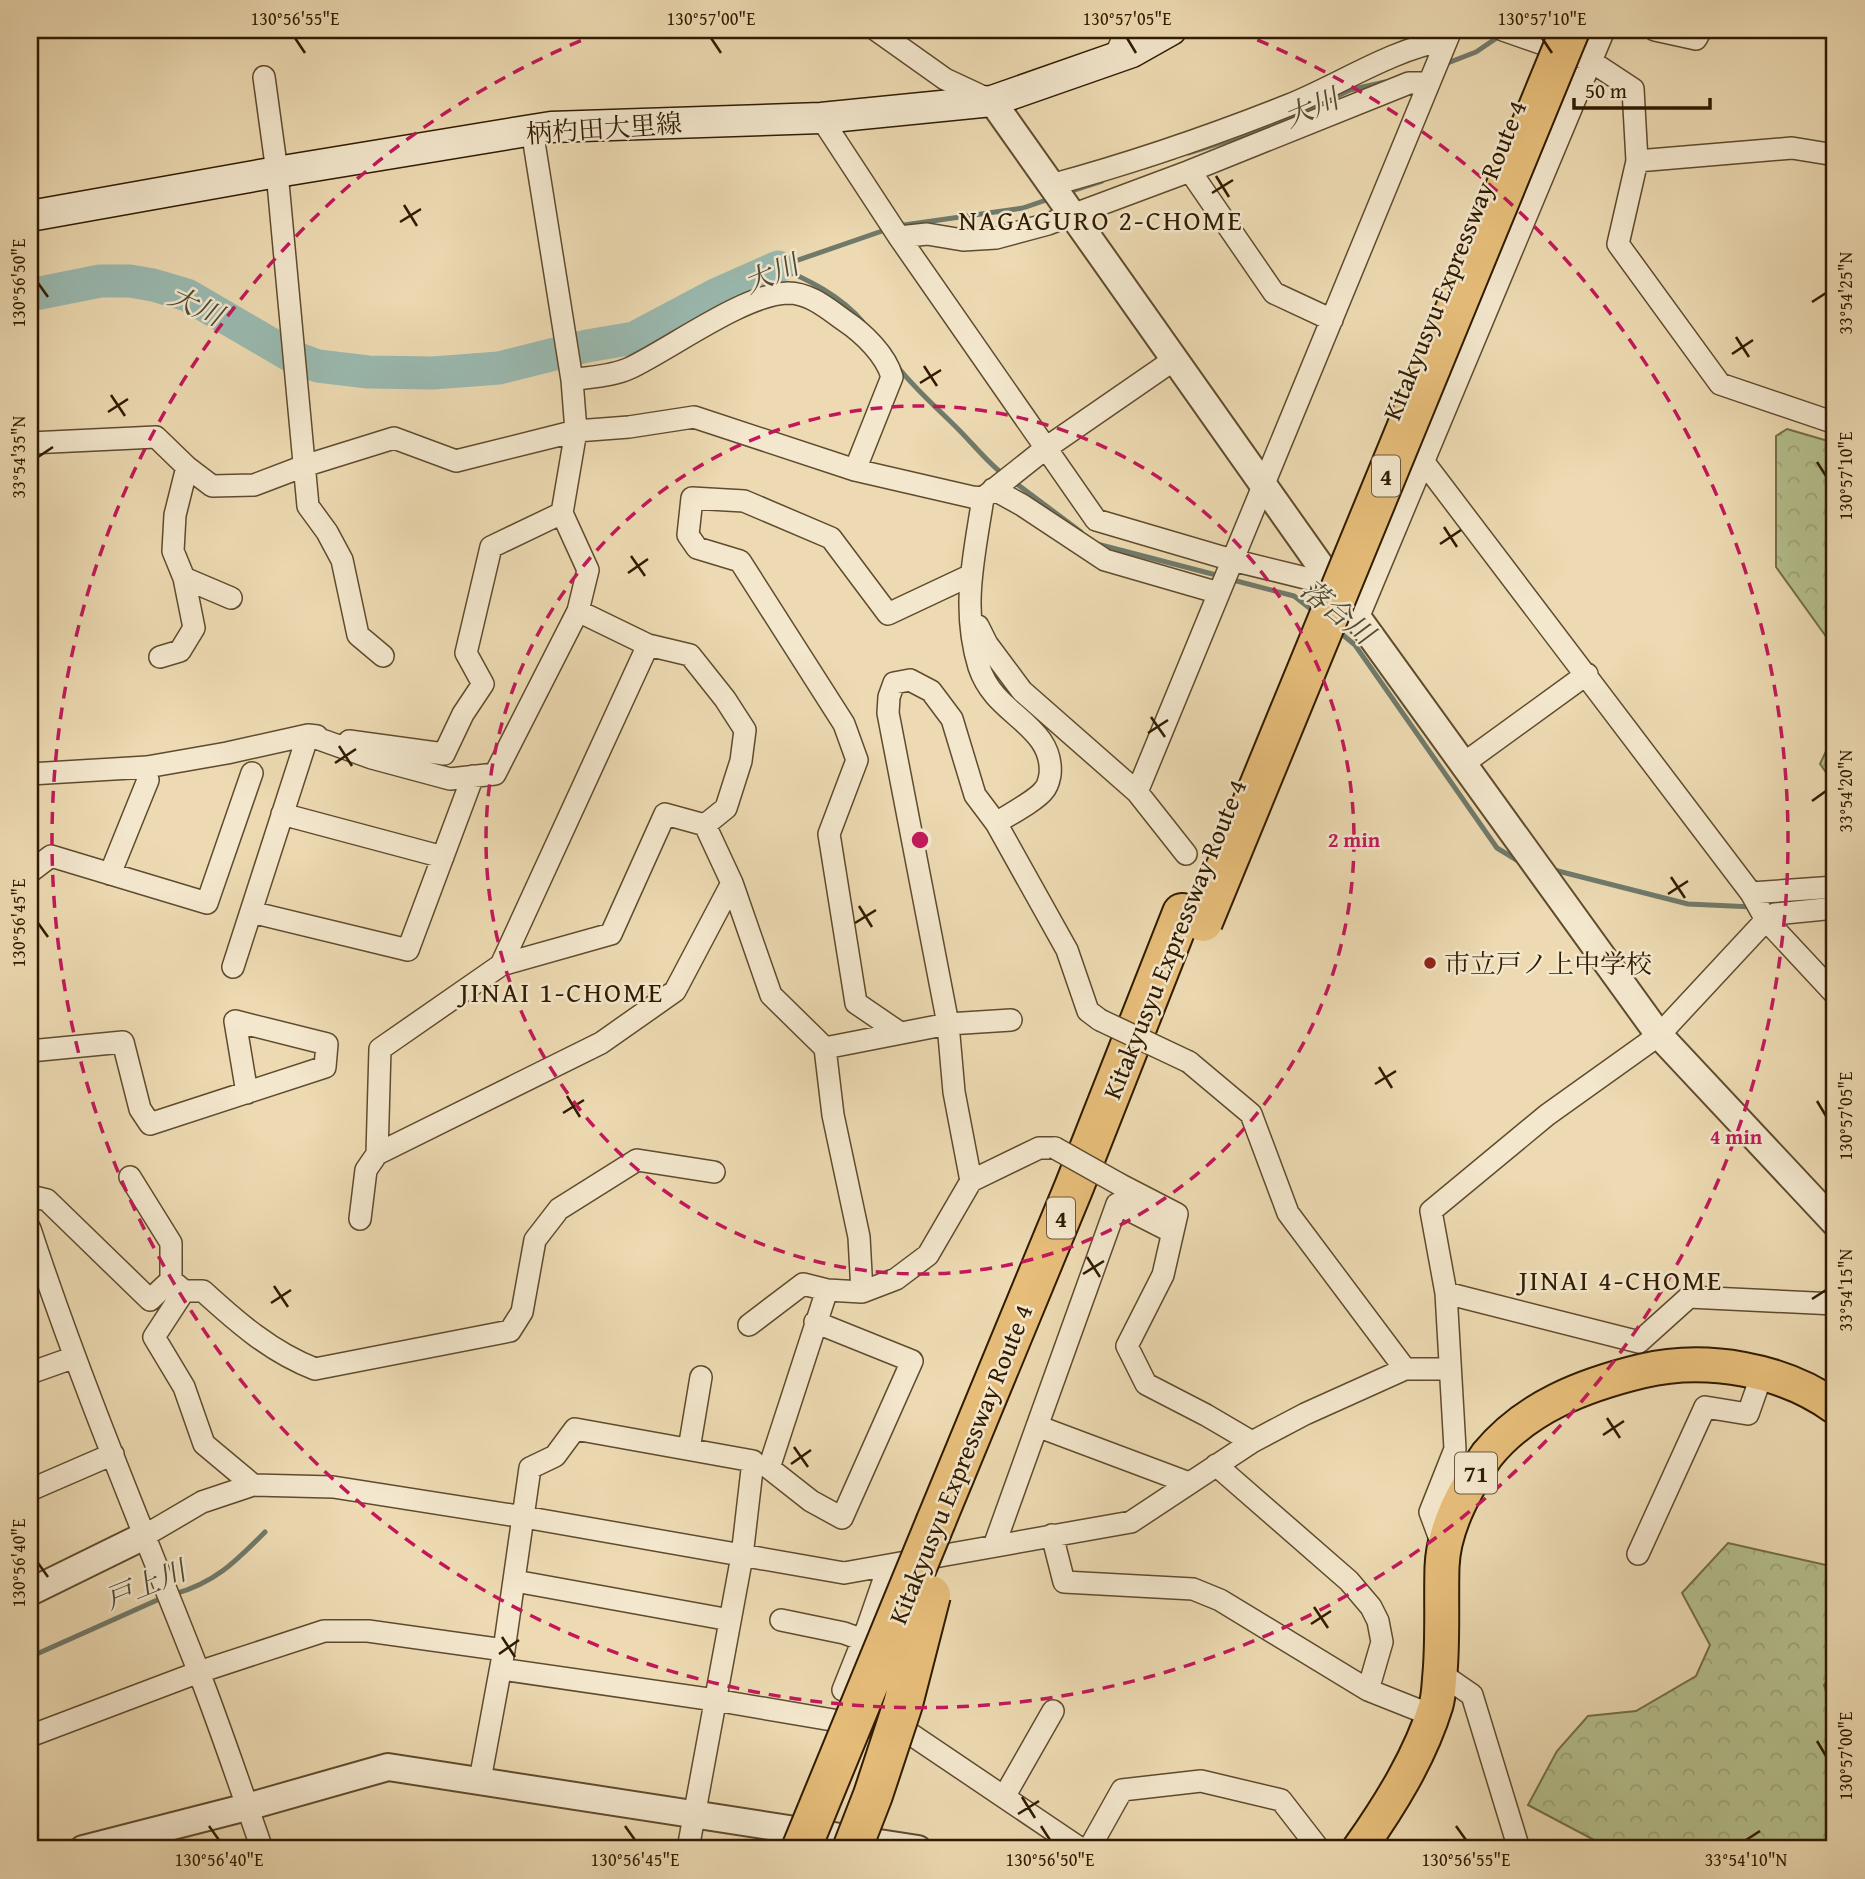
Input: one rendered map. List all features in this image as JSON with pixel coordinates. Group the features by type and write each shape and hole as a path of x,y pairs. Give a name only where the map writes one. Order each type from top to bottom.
{"highway":[{"name":"Kitakyusyu Expressway Route 4","path":"1193,918 1549,30"},
{"name":"Kitakyusyu Expressway Route 4","path":"801,1849 947,1524 1079,1175 1580,45"},
{"name":"Kitakyusyu Expressway Route 4","path":"826,1849 931,1595 947,1524"},
{"path":"852,1849 903,1704 931,1595"}],"main road":[{"name":"柄杓田大里線","path":"30,216 551,127 821,118 992,101 1132,52 1171,30"},
{"name":"71","path":"1359,1849 1391,1804 1437,1703 1444,1549 1459,1503 1487,1456 1515,1427 1556,1400 1600,1381 1651,1369 1696,1366 1746,1369 1793,1384 1835,1407"}],"street":[{"path":"876,30 945,79 992,101 1334,585 1659,1035 1835,1223"},
{"path":"1114,58 1127,30"},
{"path":"1503,30 1580,45 1633,89 1637,161 1618,244 1720,384 1835,423"},
{"path":"1358,618 1423,461 1580,45 1604,30"},
{"path":"1655,30 1696,39 1700,30"},
{"path":"1137,792 1448,35"},
{"path":"899,237 927,234 963,240 996,238 1048,225 1061,200 1122,166 1290,104 1448,35"},
{"path":"264,77 277,172 308,506 342,560 358,635 383,656"},
{"path":"1061,200 1190,171 1409,83 1428,83"},
{"path":"821,118 899,237 1096,520 1232,560 1334,585"},
{"path":"308,735 372,758 450,779 495,774 578,611 588,570 562,513 576,430 572,380 532,130"},
{"path":"1637,161 1792,148 1835,155"},
{"path":"1190,171 1274,293 1332,320"},
{"path":"572,380 627,370 736,310 770,296 790,293 812,298 855,327 889,365 892,377 855,470"},
{"path":"30,443 156,437 187,467 212,486 254,485 394,438 456,461 576,430 629,428 694,417 855,470 971,497 988,493 1046,448 1175,359"},
{"path":"1423,461 1751,893 1766,920 1835,994"},
{"path":"160,657 180,651 194,628 184,578 173,551 175,515 187,467"},
{"path":"988,493 971,575 968,609 980,669 995,695 1030,725 1044,745 1051,765 1044,791 996,823"},
{"path":"988,493 1022,505 1105,560 1219,593"},
{"path":"900,1033 856,1003 829,834 857,760 844,724 740,561 697,548 688,535 692,498 744,501 831,538 888,614 971,575"},
{"path":"30,774 147,767 308,735 444,754 463,714 483,684 466,653 491,547 562,513"},
{"path":"184,578 231,598"},
{"path":"968,609 987,643 1022,691 1137,792 1186,854"},
{"path":"578,611 648,645 690,655 725,699 745,730 741,761 726,808 705,825"},
{"path":"501,965 648,645"},
{"path":"1463,764 1587,674"},
{"path":"971,1181 954,1092 948,1024 888,713 889,697 894,683 910,680 931,691 952,719 975,795 996,823 1067,950 1088,1011 1100,1020 1189,1062 1251,1114 1288,1213 1405,1369"},
{"path":"233,967 308,735"},
{"path":"30,872 51,856 207,903 251,773"},
{"path":"251,912 408,950 473,776"},
{"path":"110,874 148,780"},
{"path":"282,814 443,857"},
{"path":"377,1154 380,1049 501,965 611,934 665,814 705,825 732,883 771,995 824,1048 833,1115 859,1237 862,1292"},
{"path":"360,1219 366,1170 377,1154 601,1043 675,990 732,883"},
{"path":"1751,893 1835,887"},
{"path":"1444,1549 1430,1512 1455,1449 1446,1293 1431,1211 1547,1115 1659,1035 1766,920 1775,914 1835,908"},
{"path":"824,1048 948,1024 1011,1020"},
{"path":"30,1051 123,1042 139,1109 150,1124 247,1093 325,1067 327,1044 235,1021 247,1093"},
{"path":"749,1325 803,1284 827,1290 862,1292 896,1279 928,1255 971,1181 1039,1148 1055,1148 1177,1214 1163,1275 1128,1346 1146,1384 1252,1442"},
{"path":"30,1196 47,1200 150,1300 178,1286 203,1291 242,1327 290,1359 315,1369 510,1331 522,1312 535,1240 559,1209 637,1160 714,1172"},
{"path":"130,1177 171,1243 178,1286 154,1337 184,1387 204,1444 253,1485"},
{"path":"993,1546 1117,1204 1172,1232"},
{"path":"30,1229 75,1357 199,1672 262,1849"},
{"path":"815,1322 912,1361 842,1518 811,1501 769,1468 815,1322 827,1290"},
{"path":"1446,1293 1639,1342 1689,1297 1835,1304"},
{"path":"30,1373 75,1357"},
{"path":"30,1592 144,1536 202,1502 253,1485 333,1487 524,1517 844,1573 1131,1522 1252,1442 1305,1414 1405,1369 1450,1369"},
{"path":"1638,1554 1705,1407 1748,1414 1762,1374"},
{"path":"689,1449 701,1377"},
{"path":"1037,1426 1189,1483"},
{"path":"480,1780 515,1581 530,1468 555,1457 575,1429 753,1461 742,1556 688,1849"},
{"path":"30,1490 113,1454"},
{"path":"1216,1465 1349,1581 1371,1607 1378,1620 1382,1642 1368,1690"},
{"path":"1052,1535 1064,1582 1193,1589 1220,1600 1368,1690 1431,1715"},
{"path":"843,1690 889,1565"},
{"path":"515,1581 730,1620"},
{"path":"781,1620 844,1633 863,1640"},
{"path":"30,1736 199,1672 324,1631 368,1631 502,1660 909,1733 1081,1849"},
{"path":"1440,1673 1472,1695 1519,1849"},
{"path":"1004,1797 1053,1711"},
{"path":"83,1849 388,1768 918,1849"},
{"path":"1089,1849 1122,1790 1201,1781 1281,1800 1319,1849"}],"green space":[{"path":"1787,429 1835,443 1835,649 1776,567 1776,436"},
{"path":"1835,732 1835,785 1820,764"},
{"path":"1728,1543 1835,1567 1835,1671 1824,1685 1835,1719 1835,1849 1611,1849 1528,1805 1557,1751 1588,1716 1636,1711 1696,1676 1710,1645 1682,1593"}],"waterway":[{"name":"大川","path":"1445,64 1476,52 1501,35"},
{"name":"大川","path":"1188,153 1272,127 1350,90 1385,82"},
{"name":"大川","path":"1145,167 1175,157"},
{"name":"大川","path":"1065,193 1102,181"},
{"name":"大川","path":"897,226 1023,208 1052,198"},
{"name":"大川","path":"778,267 888,229"},
{"name":"落合川","path":"778,267 824,290 845,304 863,322"},
{"name":"大川","path":"30,295 100,281 130,281 153,285 187,295 293,357 318,366 368,372 433,373 499,368 587,346 634,338 715,295 778,267"},
{"name":"落合川","path":"897,366 1005,476"},
{"name":"落合川","path":"1013,481 1081,532"},
{"name":"落合川","path":"1097,544 1220,576"},
{"name":"落合川","path":"1229,579 1294,596 1316,613"},
{"name":"落合川","path":"1337,630 1355,645 1497,848 1520,862"},
{"name":"落合川","path":"1550,869 1688,904 1753,907"},
{"name":"戸上川","path":"174,1594 213,1577 265,1532"},
{"name":"戸上川","path":"30,1657 164,1597"}],"place":[{"name":"市立戸ノ上中学校","path":"1430,963"}],"district":[{"name":"NAGAGURO 2-CHOME","path":"1101,219"},
{"name":"JINAI 1-CHOME","path":"562,991"},
{"name":"JINAI 4-CHOME","path":"1621,1279"}]}
